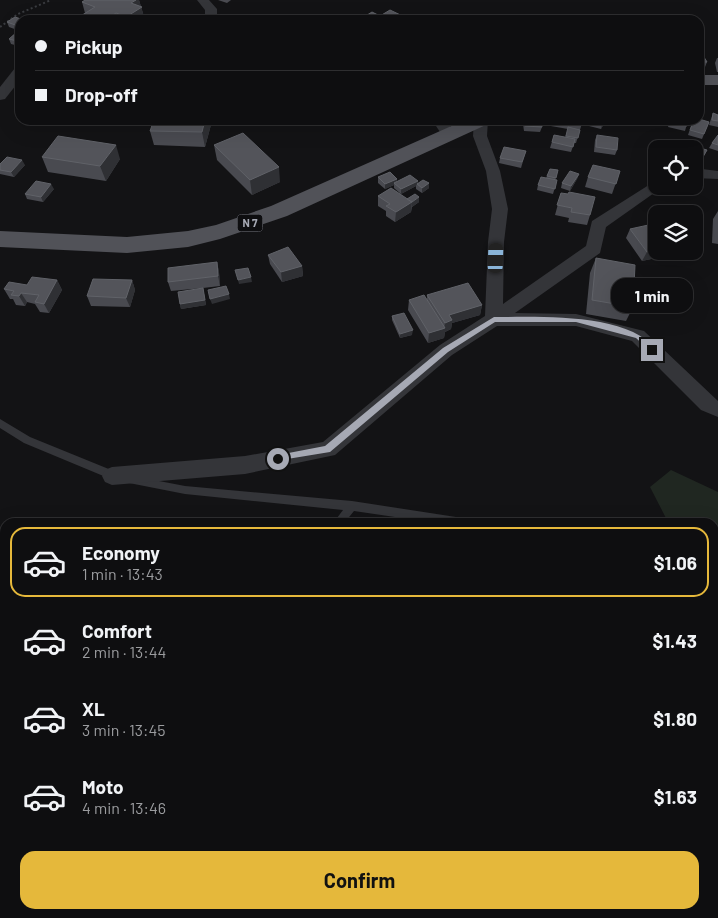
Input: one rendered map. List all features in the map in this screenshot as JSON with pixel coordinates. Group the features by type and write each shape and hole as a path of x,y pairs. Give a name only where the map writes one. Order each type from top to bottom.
{"main road":[{"path":"704,80 718,80"},
{"name":"N 7","path":"0,238 127,244 188,239 220,232 279,211 444,128 458,125"}],"street":[{"path":"203,0 211,9 211,15"},
{"path":"0,96 15,77"},
{"path":"481,125 480,136 493,171 500,210 496,242 494,319"},
{"path":"703,174 714,175"},
{"path":"112,476 245,465 328,449 446,350 594,249 598,225 648,192"},
{"path":"494,319 576,320 638,336 708,405 718,409"}],"lane":[{"path":"0,423 27,440 112,476 185,490 352,506 430,518"},
{"path":"342,518 352,506"}],"path":[{"path":"17,15 46,4 51,0"},
{"path":"0,27 15,16"}],"shaded area":[{"path":"671,470 718,492 718,518 666,518 650,487"}],"building":[{"path":"85,0 136,0 131,3 142,7 129,15 116,13 113,15 82,15 95,7 82,2"},
{"path":"390,10 400,15 382,15"},
{"path":"372,12 378,15 367,15"},
{"path":"15,17 15,25 7,22"},
{"path":"15,34 15,40 9,39"},
{"path":"713,113 718,115 718,121 712,120"},
{"path":"704,120 709,122 704,134 690,130 692,125 704,125"},
{"path":"152,125 204,125 202,132 150,131"},
{"path":"542,125 542,127 525,126"},
{"path":"568,127 580,130 578,138 566,136"},
{"path":"243,133 279,167 250,180 214,145"},
{"path":"554,135 575,139 573,147 552,142"},
{"path":"597,135 618,138 617,150 596,147"},
{"path":"718,135 718,145 712,143"},
{"path":"58,136 116,145 100,166 42,157"},
{"path":"504,147 526,151 522,162 500,158"},
{"path":"703,149 707,150 703,157"},
{"path":"7,157 22,160 11,172 0,170 0,164"},
{"path":"593,165 620,171 616,184 588,177"},
{"path":"550,169 558,170 556,178 547,176"},
{"path":"570,171 579,174 571,186 562,183"},
{"path":"390,172 397,179 385,184 378,177"},
{"path":"410,175 418,181 401,189 394,183"},
{"path":"541,177 557,180 555,189 538,185"},
{"path":"423,180 429,183 422,188 417,184"},
{"path":"36,181 51,184 41,197 25,194"},
{"path":"391,188 412,202 396,212 386,206 390,204 378,196"},
{"path":"569,192 595,197 590,215 571,212 572,208 557,205 561,193 568,194"},
{"path":"415,194 419,197 412,202 407,199"},
{"path":"648,225 648,252 647,252 630,229"},
{"path":"288,247 302,266 281,272 268,255"},
{"path":"596,258 635,265 633,307 592,300"},
{"path":"217,262 218,276 168,282 168,268"},
{"path":"248,268 251,277 238,280 235,270"},
{"path":"32,277 57,280 44,304 35,302 39,295 21,293 19,296 11,295 14,291 4,289 9,282 27,285"},
{"path":"93,279 132,280 126,298 87,296"},
{"path":"468,283 482,305 449,315 452,320 445,323 427,295"},
{"path":"226,286 229,294 210,299 208,290"},
{"path":"203,288 205,300 180,304 178,292"},
{"path":"424,295 445,328 429,333 409,300"},
{"path":"404,313 413,330 400,334 392,316"}],"route":[{"path":"278,459 328,449 446,350 494,319 576,320 638,336 652,350"}]}
